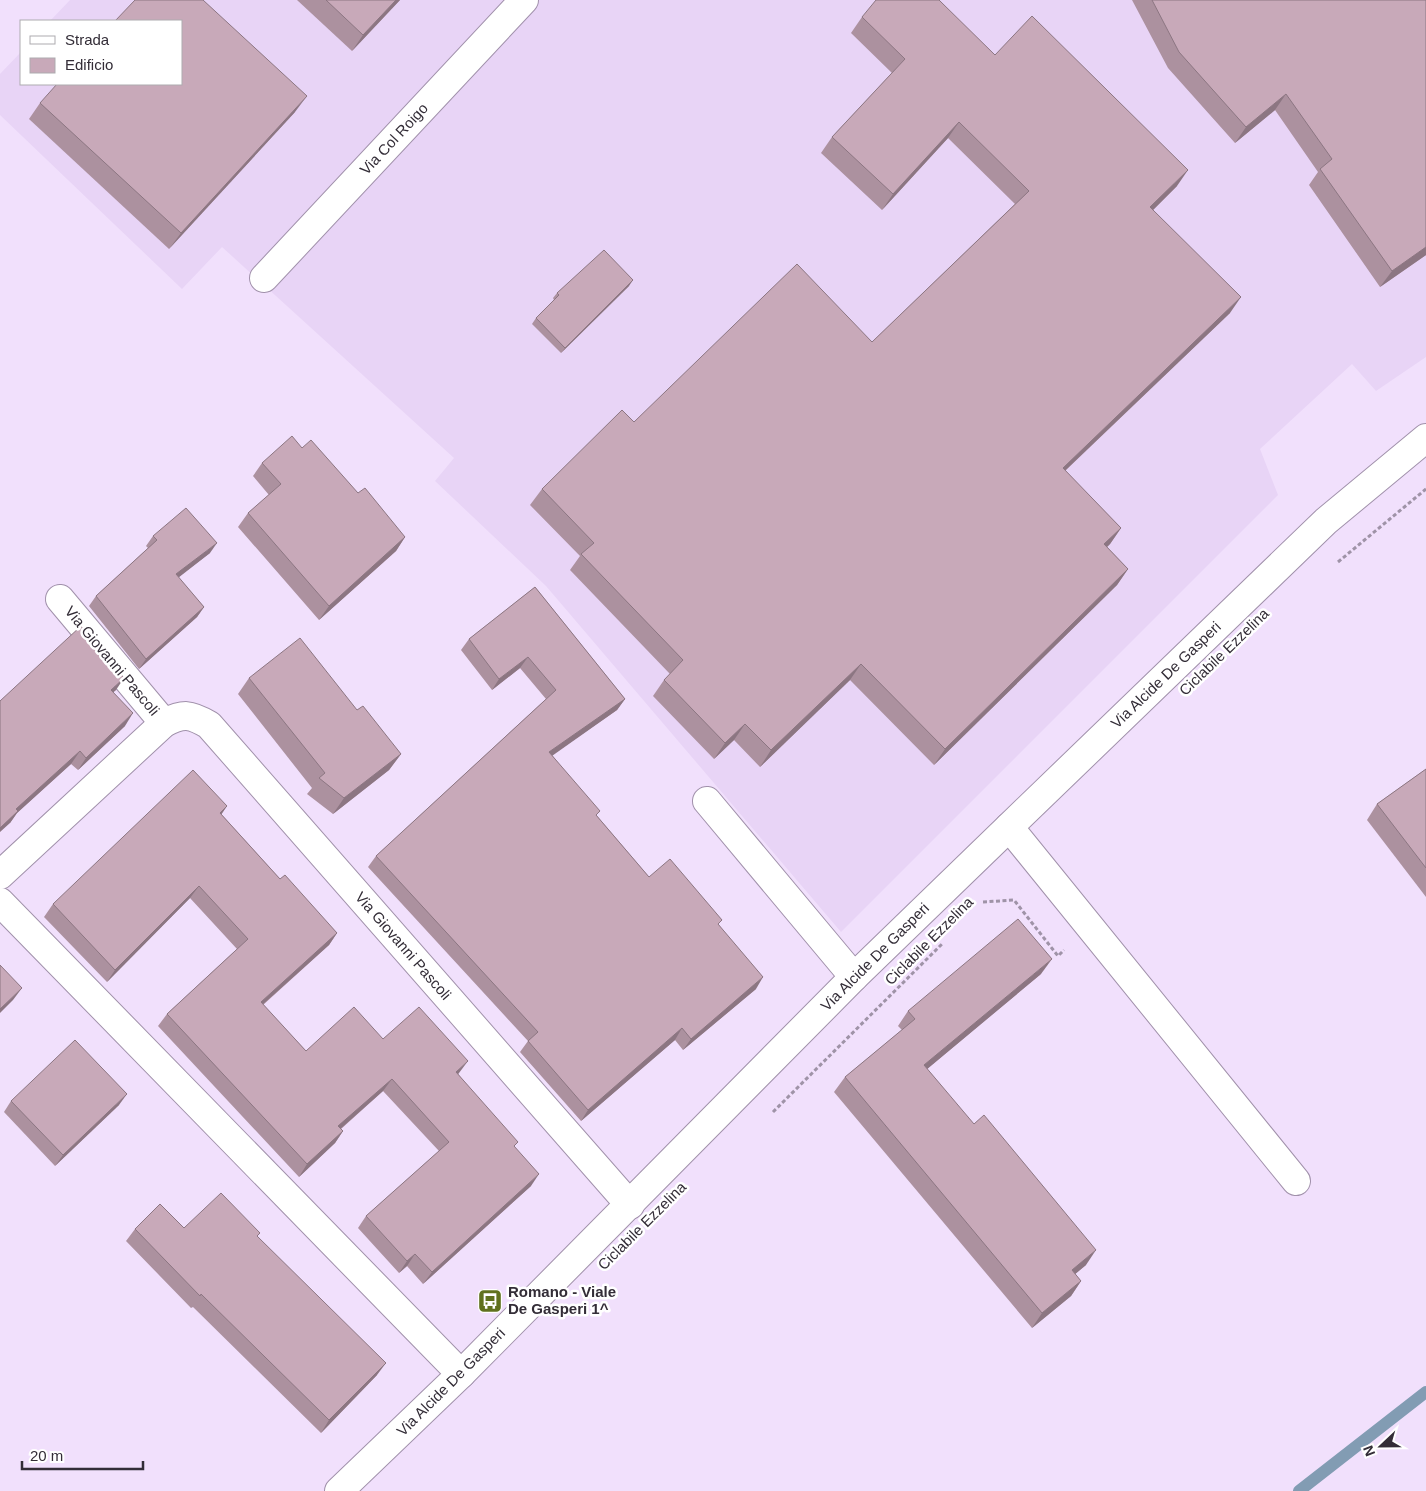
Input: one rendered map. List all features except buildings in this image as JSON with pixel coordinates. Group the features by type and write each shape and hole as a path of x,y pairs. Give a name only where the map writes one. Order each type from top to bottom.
{"street":[{"name":"Via Col Roigo","path":"264,278 524,0"},
{"name":"Via Alcide De Gasperi","path":"339,1491 461,1374 854,977 1008,827 1326,521 1426,438"},
{"name":"Via Giovanni Pascoli","path":"60,599 164,723"},
{"name":"Via Giovanni Pascoli","path":"0,876 164,723 179,715 193,716 209,725 630,1205"},
{"path":"707,800 854,977"},
{"path":"1008,827 1296,1181"},
{"path":"0,902 461,1374"}],"path":[{"path":"1330,568 1426,489"},
{"name":"Ciclabile Ezzelina","path":"977,909 983,902 1014,900 1058,956 1091,928"},
{"name":"Ciclabile Ezzelina","path":"770,1116 943,943"}],"shaded area":[{"path":"70,0 1426,0 1426,357 1376,391 1352,364 1260,449 1278,495 841,932 546,586 435,481 454,458 222,247 182,289 0,115 0,74 20,53 20,85 182,85 182,20 51,20"}],"waterway":[{"path":"1299,1491 1426,1392"}],"place":[{"name":"Romano - Viale De Gasperi 1^","path":"490,1301"}]}
